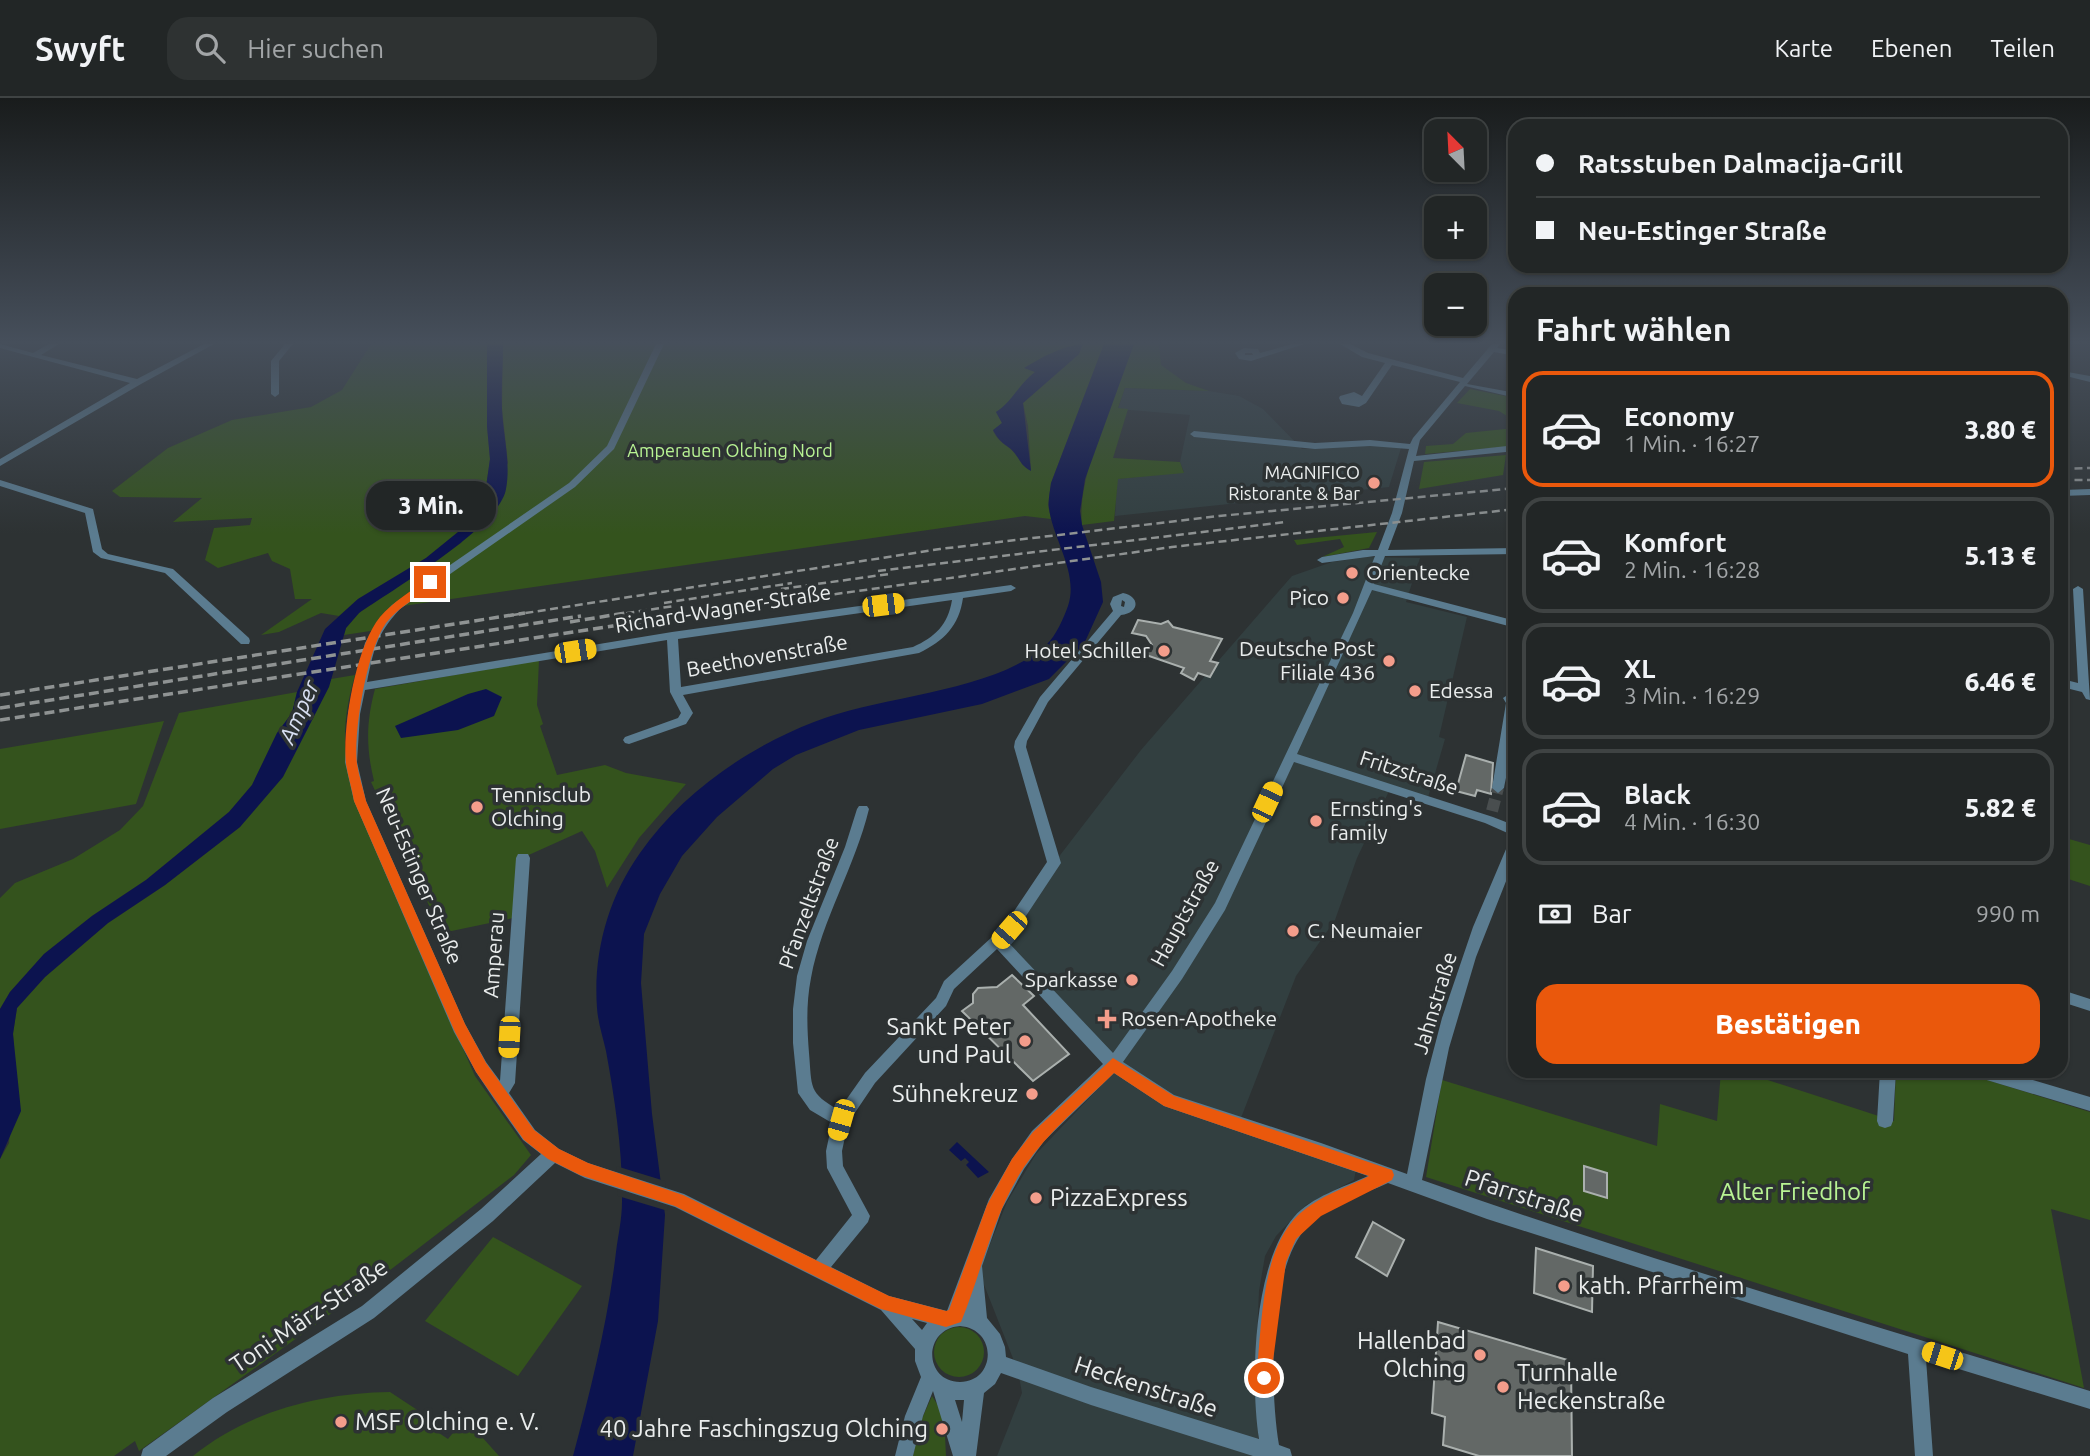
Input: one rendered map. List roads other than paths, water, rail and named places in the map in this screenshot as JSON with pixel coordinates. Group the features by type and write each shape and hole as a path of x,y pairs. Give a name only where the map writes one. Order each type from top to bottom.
{"street":[{"path":"0,463 95,407"},
{"name":"Neu-Estinger Straße","path":"630,407 611,447 572,485 396,607 383,621 370,643 354,714 351,762 360,801 459,1027 499,1094 529,1135 553,1154 602,1176 674,1199 887,1304 951,1318"},
{"name":"Hauptstraße","path":"951,1318 995,1205 1018,1164 1038,1136 1113,1064 1177,975 1220,906 1369,586 1398,513 1413,447 1423,430 1444,407"},
{"path":"1194,434 1315,446 1370,443 1413,447"},
{"path":"1410,458 1508,449"},
{"path":"0,483 90,510 97,550 105,556 169,571 245,641"},
{"path":"2068,493 2090,492"},
{"path":"1322,560 1363,552 1508,551"},
{"path":"1369,586 1508,623"},
{"name":"Richard-Wagner-Straße","path":"359,687 672,636 1011,587"},
{"path":"2078,589 2083,681 2089,692"},
{"name":"Beethovenstraße","path":"676,692 915,650 943,636 953,622 958,595"},
{"path":"819,1269 862,1216 835,1168 834,1152 841,1120 870,1078 941,1002 949,985 999,942 1054,863 1020,747 1021,741 1044,700 1121,610"},
{"name":"Beethovenstraße","path":"629,740 682,721 687,713 676,692 672,636"},
{"path":"2068,685 2089,692"},
{"path":"1497,788 1508,743"},
{"name":"Fritzstraße","path":"1289,756 1490,815 1508,827"},
{"name":"Pfanzeltstraße","path":"841,1120 815,1105 806,1093 802,1064 800,1001 811,948 854,840 863,809"},
{"name":"Amperau","path":"499,1094 507,1083 523,858"},
{"name":"Jahnstraße","path":"1413,1185 1451,1015 1476,940 1508,859"},
{"name":"Pfarrstraße","path":"999,942 1113,1064 1169,1101 1413,1185 1809,1315 2090,1401"},
{"path":"2068,998 2090,1005"},
{"path":"1885,1121 1888,1078"},
{"path":"2003,1078 2090,1104"},
{"name":"Toni-März-Straße","path":"150,1456 220,1405 368,1312 487,1215 553,1154"},
{"path":"1274,1455 1264,1362 1280,1257 1290,1233 1315,1210 1387,1175"},
{"name":"Hauptstraße","path":"973,1261 979,1321"},
{"name":"Neu-Estinger Straße","path":"887,1304 925,1347"},
{"path":"937,1383 954,1392 975,1388 991,1373 995,1362 995,1344 992,1335 979,1321 967,1317 951,1318 933,1331 925,1347 925,1363 937,1383 961,1456"},
{"path":"1916,1347 1924,1456"},
{"name":"Heckenstraße","path":"995,1362 1274,1455"},
{"path":"904,1456 914,1416 937,1383"},
{"path":"967,1456 975,1388"}],"water":[{"name":"Amper","path":"487,407 502,407 508,469 506,489 499,504 466,539 359,613 346,628 329,687 283,777 240,827 165,885 108,923 45,977 17,1008 13,1034 21,1111 0,1159 0,1009 10,992 44,954 92,916 146,880 229,812 252,785 277,733 292,713 297,692 325,629 358,599 426,558 463,528 484,501 490,459"},
{"path":"1002,407 1024,407 1031,471 999,440 993,430 1002,423 996,412"},
{"path":"1080,407 1111,407 1085,479 1080,511 1101,582 1103,602 1084,644 1049,679 982,704 859,730 796,755 773,769 717,817 682,856 660,894 644,934 641,983 652,1114 665,1215 658,1321 633,1456 573,1456 604,1329 621,1215 618,1126 598,1014 596,987 600,947 619,888 640,853 675,811 718,775 764,745 841,713 968,683 998,673 1025,660 1047,644 1057,631 1071,594 1068,569 1051,520 1051,483"},
{"path":"486,689 502,697 494,716 458,730 401,738 395,726 468,694"},
{"path":"957,1142 989,1172 978,1178 966,1165 969,1162 965,1158 961,1161 949,1150"}],"tunnel":[{"path":"1492,811 1498,788"}],"railway":[{"path":"2068,469 2090,468"},
{"path":"2068,480 2090,480"},
{"path":"513,615 940,549 1219,516 1508,489"},
{"path":"686,615 1172,547 1508,510"},
{"path":"878,571 1285,522"},
{"path":"781,589 889,574"},
{"path":"664,603 792,583"},
{"path":"614,615 674,606"},
{"path":"0,695 525,613"},
{"path":"570,622 625,613"},
{"path":"0,720 697,613"},
{"path":"0,708 581,616"}],"place":[{"name":"MAGNIFICO Ristorante & Bar","path":"1374,483"},
{"name":"Orientecke","path":"1352,573"},
{"name":"Pico","path":"1343,598"},
{"name":"Hotel Schiller","path":"1164,651"},
{"name":"Deutsche Post Filiale 436","path":"1389,661"},
{"name":"Edessa","path":"1415,691"},
{"name":"Tennisclub Olching","path":"477,807"},
{"name":"Ernsting's family","path":"1316,821"},
{"name":"C. Neumaier","path":"1293,931"},
{"name":"Sparkasse","path":"1132,980"},
{"name":"Rosen-Apotheke","path":"1107,1019"},
{"name":"Sankt Peter und Paul","path":"1025,1041"},
{"name":"Sühnekreuz","path":"1032,1094"},
{"name":"PizzaExpress","path":"1036,1198"},
{"name":"kath. Pfarrheim","path":"1564,1286"},
{"name":"Hallenbad Olching","path":"1480,1355"},
{"name":"Turnhalle Heckenstraße","path":"1503,1387"},
{"name":"MSF Olching e. V.","path":"341,1422"},
{"name":"40 Jahre Faschingszug Olching","path":"942,1429"}],"park label":[{"name":"Amperauen Olching Nord","path":"730,451"},
{"name":"Alter Friedhof","path":"1795,1192"}]}
